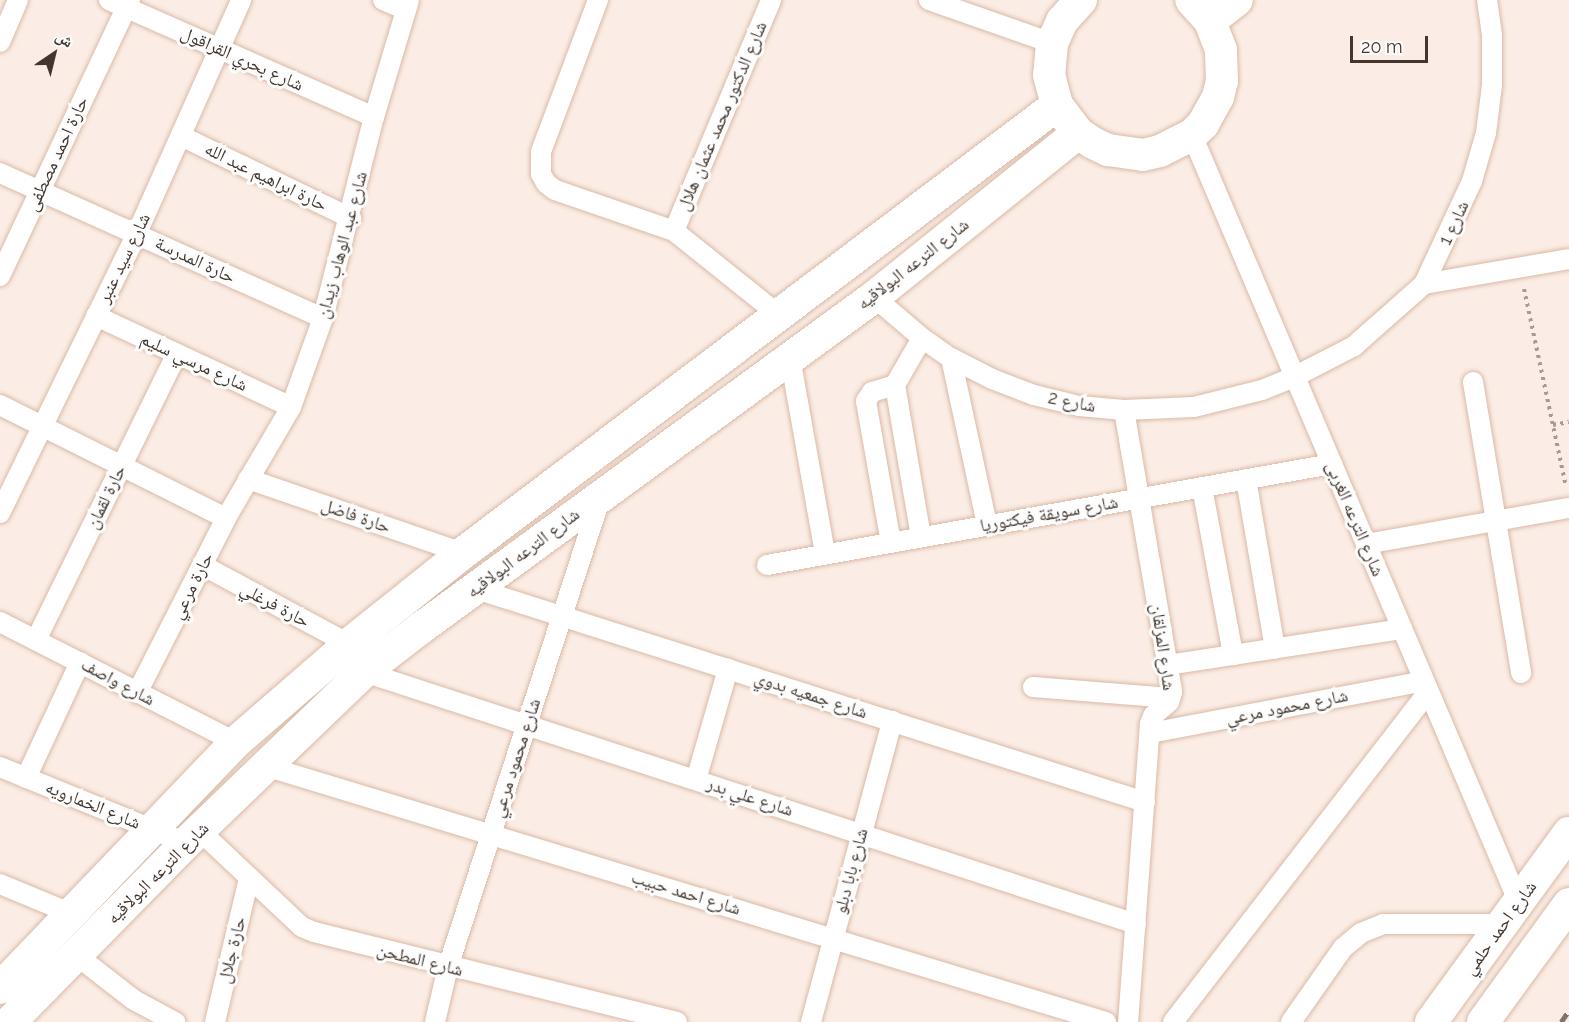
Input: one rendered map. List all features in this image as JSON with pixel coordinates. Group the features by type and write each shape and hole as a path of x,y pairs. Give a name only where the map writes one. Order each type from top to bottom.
{"main road":[{"path":"1081,0 1062,21 1052,43 1049,75 1057,105 1078,133 1108,150 1126,154 1161,151 1192,135 1212,111 1222,81 1221,50 1200,11 1237,0"},
{"name":"شارع الترعه البولاقيه","path":"0,988 150,829 236,742 349,644 463,553 1057,105"},
{"name":"شارع الترعه البولاقيه","path":"10,1022 193,837 364,672 601,495 874,297 1078,133"},
{"name":"شارع احمد حلمي","path":"1431,1022 1569,833"},
{"path":"1483,1022 1569,904"}],"street":[{"path":"0,42 18,0"},
{"name":"شارع سيد عنبر","path":"0,513 137,233 241,0"},
{"path":"383,0 408,5"},
{"path":"598,0 541,152 541,174 555,190 674,231 779,315"},
{"name":"شارع الدكتور محمد عثمان هلال","path":"674,231 771,0"},
{"path":"928,0 1052,43"},
{"name":"شارع 1","path":"1294,377 1354,346 1424,284 1472,181 1486,133 1492,85 1492,35 1487,0"},
{"name":"شارع بحري القراقول","path":"122,3 374,117"},
{"name":"حارة احمد مصطفى","path":"0,276 40,191 122,3"},
{"name":"شارع عبد الوهاب زيدان","path":"248,479 291,407 323,318 351,218 374,117 408,5"},
{"name":"شارع الترعه الغربى","path":"1192,135 1427,686 1511,913"},
{"name":"حارة ابراهيم عبد الله","path":"181,136 351,218"},
{"name":"حارة المدرسة","path":"0,173 323,318"},
{"path":"1424,284 1569,259"},
{"name":"شارع 2","path":"874,297 922,338 951,358 992,379 1034,395 1079,406 1124,411 1194,407 1262,390 1294,377"},
{"name":"شارع مرسي سليم","path":"96,316 291,407"},
{"path":"921,537 895,385 922,338"},
{"name":"حارة لقمان","path":"36,640 177,354"},
{"path":"790,357 825,554"},
{"path":"951,358 987,525"},
{"path":"1473,382 1521,673"},
{"path":"891,543 866,401 872,392 895,385"},
{"path":"0,405 226,518"},
{"name":"شارع المزلقان","path":"1124,411 1171,698 1154,716 1150,733 1128,1022"},
{"name":"شارع سويقة فيكتوريا","path":"767,565 1332,464"},
{"name":"حارة فاضل","path":"248,479 463,553"},
{"name":"حارة مرعي","path":"137,693 248,479"},
{"path":"1246,479 1275,649"},
{"path":"1202,487 1233,655"},
{"name":"شارع محمود مرعي","path":"435,1022 448,967 601,495"},
{"path":"1366,544 1496,520 1568,499"},
{"name":"حارة فرغلي","path":"202,566 349,644"},
{"name":"شارع جمعيه بدوي","path":"476,589 1145,802"},
{"name":"شارع واصف","path":"0,622 236,742"},
{"path":"1167,665 1402,629"},
{"path":"26,778 80,662"},
{"path":"696,780 728,669"},
{"name":"شارع علي بدر","path":"364,672 1136,924"},
{"path":"1173,1022 1427,686"},
{"name":"شارع محمود مرعي","path":"1150,733 1427,686"},
{"path":"1033,687 1171,698"},
{"name":"شارع بابا دبلو","path":"811,1022 892,721"},
{"name":"شارع احمد حبيب","path":"266,766 1106,1022"},
{"name":"شارع الخمارويه","path":"0,767 150,829 193,837"},
{"name":"شارع المطحن","path":"193,837 249,878 302,927 314,932 677,1022"},
{"name":"حارة جلال","path":"215,1022 249,878"},
{"path":"0,884 72,914"},
{"path":"1291,1022 1343,948 1361,933 1383,924 1511,913"},
{"path":"76,955 134,1000 159,1016 175,1022"}],"path":[{"path":"1520,268 1568,499"},
{"path":"1553,425 1569,422"}],"railway":[{"path":"1561,1022 1569,1010"}]}
